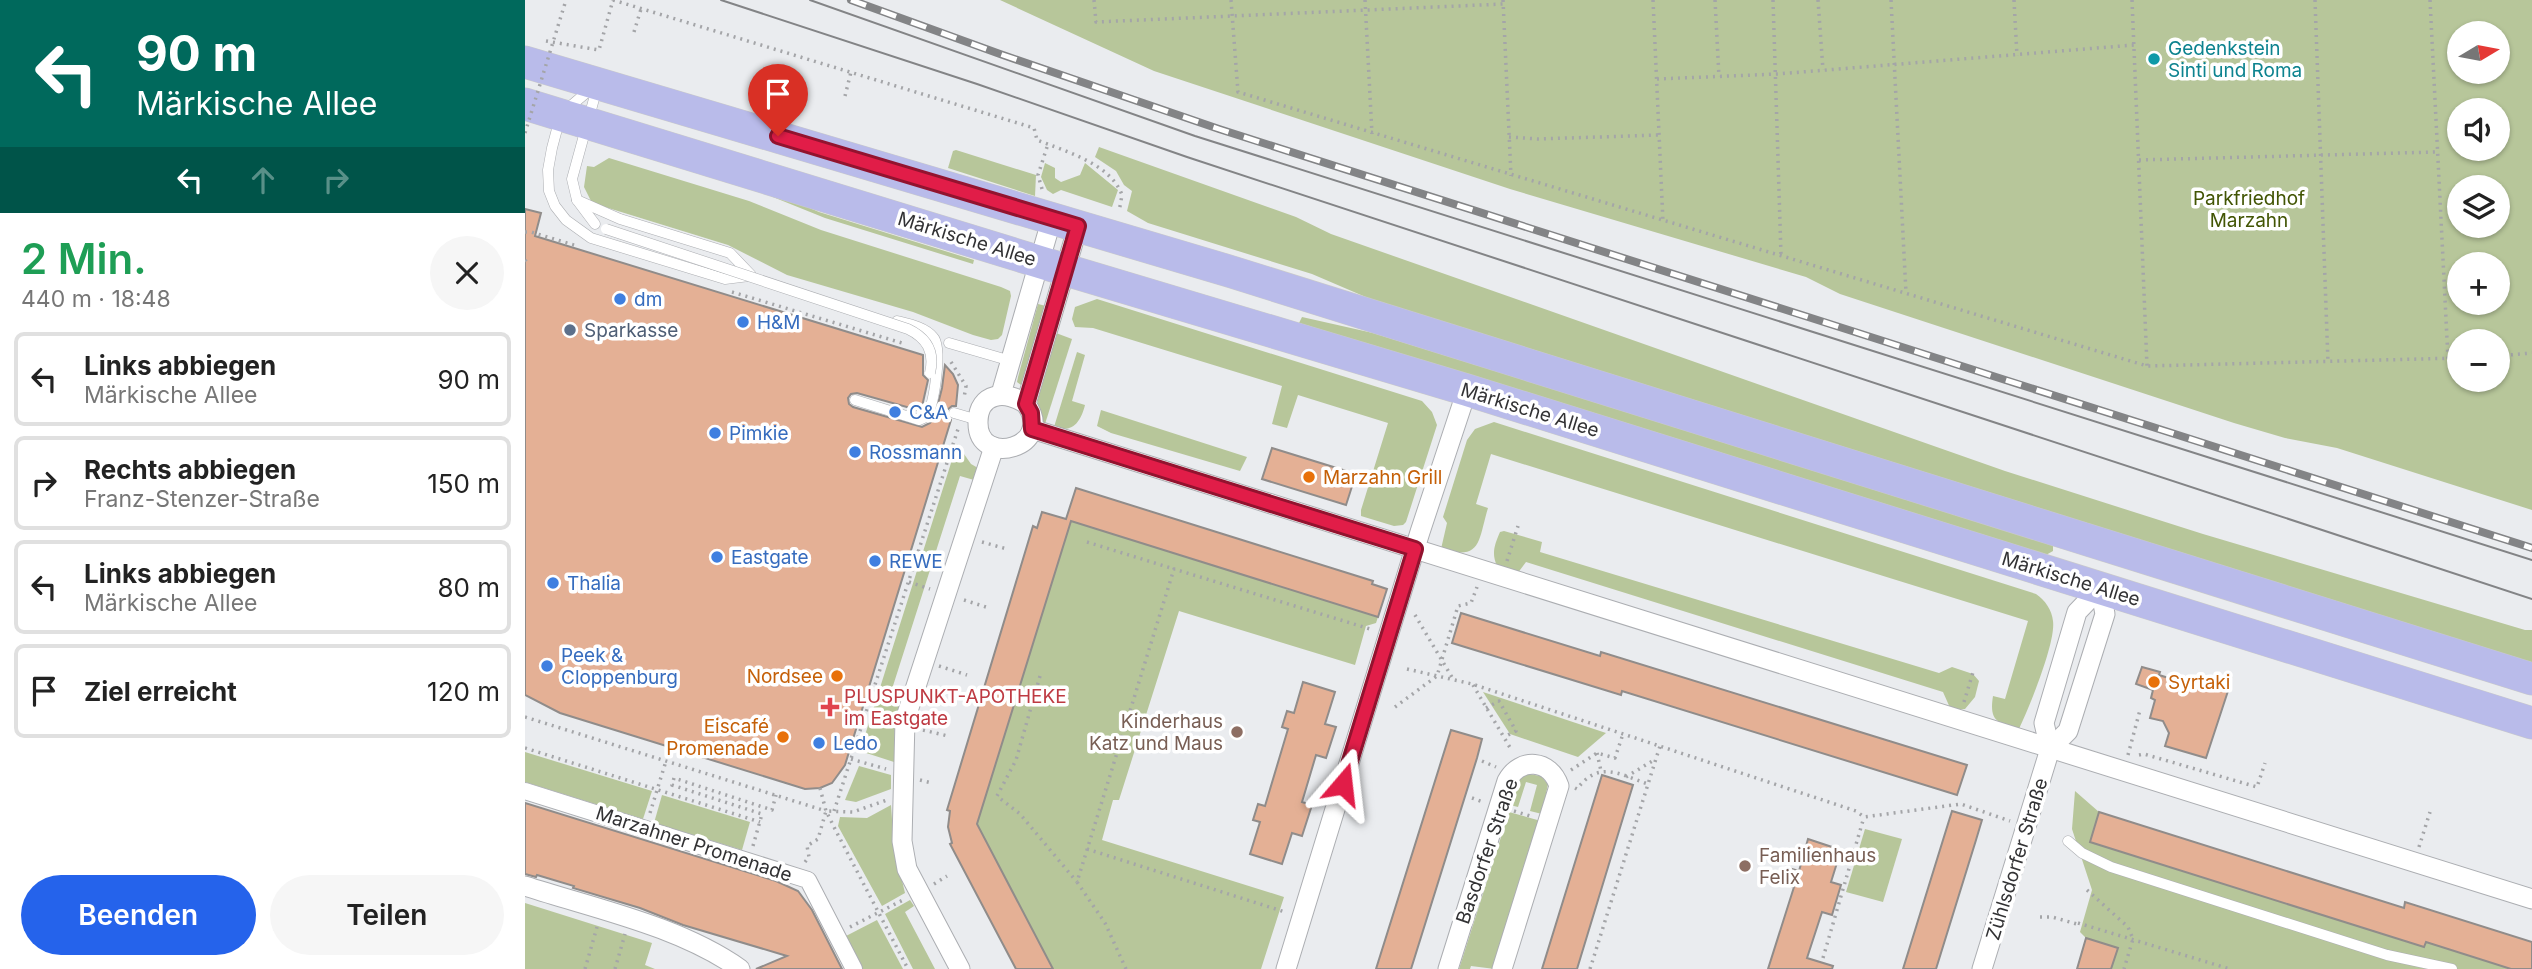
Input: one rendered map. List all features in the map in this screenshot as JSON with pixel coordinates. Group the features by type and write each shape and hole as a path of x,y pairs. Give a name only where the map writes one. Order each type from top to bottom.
{"main road":[{"path":"534,51 598,83 1047,212 2532,679"},
{"name":"Märkische Allee","path":"525,104 1467,390 2532,723"},
{"path":"938,231 961,215 1008,227 1047,212"},
{"path":"2100,588 2111,548"}],"street":[{"path":"1026,404 1052,266 1047,212"},
{"path":"1001,394 1011,361 1052,266 1047,212"},
{"path":"1286,969 1415,549 1467,390"},
{"path":"1001,394 1015,396 1026,404 1031,413 1032,429 1021,444 1012,448 994,447 965,416 1001,394"},
{"path":"1032,429 2532,899"},
{"path":"960,969 907,869 902,841 905,725 923,661 994,447"},
{"name":"Zühlsdorfer Straße","path":"1983,969 2050,749 2044,723 2077,611 2100,588"},
{"name":"Basdorfer Straße","path":"1448,969 1507,781 1521,766 1534,764 1553,773 1556,779"},
{"path":"1502,969 1559,786 1556,779"},
{"name":"Marzahner Promenade","path":"525,791 807,880 854,969"},
{"path":"525,886 681,936 727,965"}],"lane":[{"path":"598,83 574,118 548,180 555,206 566,220 591,238 725,279 751,275 918,327 933,336 940,356 928,413 923,419 919,421 855,400"},
{"path":"595,224 576,200 572,179 574,118 598,83"},
{"path":"576,200 620,219 730,253 751,275"},
{"path":"566,220 595,224 908,329 921,335 928,345 932,364 930,373"},
{"path":"949,343 1011,361"},
{"path":"2068,841 2082,853 2111,867 2397,957 2452,969"},
{"path":"2397,957 2407,969"}],"path":[{"path":"525,133 566,0"},
{"path":"534,51 599,50 613,0 620,1 1034,128 1037,140 1076,154 1114,182 1122,195 1119,212"},
{"path":"1094,0 1095,22 1503,2 1511,176"},
{"path":"1231,0 1238,92 2147,366 2447,359"},
{"path":"1365,0 1372,134"},
{"path":"1653,0 1663,222"},
{"path":"1715,0 1719,76"},
{"path":"1773,0 1781,255"},
{"path":"1818,0 1823,70"},
{"path":"1891,0 1906,293"},
{"path":"2014,0 2017,56"},
{"path":"2132,0 2147,366"},
{"path":"2315,0 2328,363"},
{"path":"2430,0 2447,340"},
{"path":"634,32 641,9"},
{"path":"1657,79 1777,74 2134,46"},
{"path":"845,96 851,72"},
{"path":"1509,137 1538,139 1659,135"},
{"path":"1047,212 1038,175 1048,144"},
{"path":"2139,160 2437,152"},
{"path":"525,232 583,248"},
{"path":"525,260 529,265 525,265"},
{"path":"727,291 910,346"},
{"path":"2510,355 2532,353"},
{"path":"834,811 965,416 966,386 958,369 947,356"},
{"path":"1503,576 1518,526"},
{"path":"964,537 1007,550"},
{"path":"1087,542 1370,629"},
{"path":"1077,882 1174,569"},
{"path":"909,582 922,586"},
{"path":"1395,707 1437,676 1458,606 1471,603 1475,592"},
{"path":"945,594 989,608"},
{"path":"1410,608 1453,679"},
{"path":"923,661 967,675"},
{"path":"1407,669 1472,684 1856,811 1864,817 1961,804 2005,819"},
{"path":"1040,676 1016,760 997,796 1020,814 1077,882 1105,923 1126,969"},
{"path":"1472,684 1521,766"},
{"path":"1501,694 1499,701 1516,731 1504,737"},
{"path":"1486,708 1499,701"},
{"path":"2127,757 2140,710"},
{"path":"525,717 826,811 853,812 891,798 902,800"},
{"path":"905,725 948,736"},
{"path":"1556,779 1597,753 1615,758 1623,734"},
{"path":"1590,969 1660,746"},
{"path":"525,748 760,822"},
{"path":"1597,753 1601,771"},
{"path":"2116,754 2127,757 2144,754 2257,787 2265,763"},
{"path":"851,759 871,764"},
{"path":"1626,777 1655,759"},
{"path":"645,829 666,761"},
{"path":"1577,789 1585,778 1601,771 1609,771 1648,785"},
{"path":"748,861 762,814 672,785 674,778 772,810 776,795"},
{"path":"820,788 826,811 908,969"},
{"path":"1472,798 1548,822"},
{"path":"809,857 807,846 818,839 826,811"},
{"path":"2413,862 2430,812"},
{"path":"1822,958 1864,817"},
{"path":"1087,849 1282,911"},
{"path":"2087,890 2128,927 2133,939 2124,969"},
{"path":"836,934 909,897"},
{"path":"2040,917 2078,923 2230,969"},
{"path":"585,969 598,923"},
{"path":"615,969 626,932"}],"green space":[{"name":"Parkfriedhof Marzahn","path":"1000,0 2532,0 2532,510 2337,448 2285,438 2234,423 1840,294 1806,277 1510,189 1154,71"},
{"path":"1099,147 1296,217 1331,234 2005,471 2203,534 2532,630 2532,664 1368,298 1312,274 1148,223 1127,211 1132,191 1124,185 1116,171 1095,157"},
{"path":"953,151 1036,175 1035,196 948,168"},
{"path":"609,158 749,201 821,230 1010,291 1002,335 991,340 973,335 913,312 787,275 728,245 592,203 584,187 587,166 594,167"},
{"path":"1045,163 1055,168 1055,178 1061,182 1080,175 1085,163 1118,190 1112,207 1061,190 1053,194 1047,190 1041,177"},
{"path":"763,193 782,196 819,212 974,260 973,264 825,218"},
{"path":"1097,299 1422,401 1432,412 1437,425 1406,522 1394,526 1361,516 1388,423 1298,395 1287,428 1272,424 1282,386 1093,328 1075,327 1072,319 1075,307"},
{"path":"1038,304 1046,306 1025,384 1021,385 1017,382 1018,377"},
{"path":"1302,317 1373,333 2047,541 2053,545 2053,551 2046,555 1299,323"},
{"path":"1056,333 1072,339 1045,424 1038,413 1038,399"},
{"path":"1077,352 1085,355 1072,401 1085,405 1075,425 1061,429 1054,427"},
{"path":"1101,410 1247,457 1240,471 1111,433 1097,426"},
{"path":"1494,422 2036,594 2050,609 2053,631 2041,675 2019,729 1996,720 1992,704 1993,696 2005,699 2028,621 1491,454 1476,504 1488,508 1480,539 1471,550 1464,552 1441,549 1447,523 1443,517 1467,440 1475,429"},
{"path":"957,444 971,464 978,468 974,480 960,476 892,689 903,692 895,722 894,762 860,751"},
{"path":"1071,521 1222,568 1238,570 1237,573 1378,617 1376,623 1366,626 1355,665 1179,611 1119,800 1113,800 1102,840 1284,897 1261,969 1053,969 1038,946 1040,944 979,828 976,830 975,819 1008,725"},
{"path":"1500,532 1542,542 1540,552 1939,673 1952,667 1973,674 1979,681 1975,697 1965,709 1951,710 1943,692 1526,562 1517,574 1497,566 1495,561 1495,545"},
{"path":"1483,692 1606,733 1578,757 1510,734"},
{"path":"525,752 652,791 643,819 525,782"},
{"path":"859,766 891,775 891,789 856,802 845,800"},
{"path":"1528,774 1541,776 1548,784 1542,814 1530,811 1537,785 1526,782 1518,807 1510,805 1518,782"},
{"path":"2075,791 2099,812 2090,842 2424,947 2426,942 2512,969 2111,969 2117,948 2086,938 2080,932 2092,890 2072,829"},
{"path":"662,795 750,822 742,850 654,823"},
{"path":"891,805 894,847 905,893 882,906 838,826 840,817 867,818"},
{"path":"1509,812 1541,821 1495,969 1471,966 1470,969 1459,969"},
{"path":"1865,829 1902,839 1883,902 1846,892"},
{"path":"910,900 914,906 905,912 935,969 913,969 885,914"},
{"path":"525,903 652,943 645,965 655,969 525,969"},
{"path":"877,920 903,969 863,969 846,936"}],"building":[{"name":"Eastgate","path":"525,209 541,213 535,236 923,355 923,375 928,380 921,411 857,393 848,398 853,407 922,427 930,423 935,416 945,365 953,374 958,385 956,406 947,410 951,420 845,765 832,783 820,788 805,789 560,713 525,695"},
{"name":"Marzahn Grill","path":"1272,448 1356,474 1346,505 1262,479"},
{"path":"1076,488 1373,581 1372,584 1387,589 1378,617 1071,521 977,824 1053,969 1016,969 950,844 950,811 947,810 1033,526 1037,528 1042,512 1066,519"},
{"path":"1461,613 1600,656 1601,652 1967,765 1957,795 1622,691 1621,695 1452,643"},
{"path":"2142,667 2208,690 2210,685 2228,691 2206,758 2165,746 2169,733 2163,721 2150,718 2155,700 2151,698 2153,690 2136,684"},
{"path":"1303,682 1335,692 1325,724 1336,727 1326,758 1316,755 1302,802 1312,805 1302,836 1292,833 1282,864 1250,854 1260,822 1253,820 1258,804 1265,806 1288,729 1282,727 1287,711 1294,713"},
{"path":"1451,730 1482,739 1411,969 1376,969"},
{"path":"1602,775 1633,785 1577,969 1542,969"},
{"path":"525,803 776,881 798,891 812,910 842,969 756,969 787,956 683,925 640,908 573,888 574,886 525,874"},
{"path":"1952,811 1982,820 1936,969 1903,969"},
{"path":"2099,812 2404,908 2405,902 2532,942 2532,969 2511,969 2426,942 2424,947 2090,842"},
{"path":"1808,839 1841,850 1831,882 1841,885 1832,915 1822,912 1807,958 1833,966 1832,969 1768,969 1794,887 1788,885 1792,869 1799,871"},
{"path":"2086,938 2118,948 2111,969 2077,969"}],"tram line":[{"path":"721,0 977,84 1187,157 2532,599"},
{"path":"810,0 1195,136 2532,560"}],"railway":[{"path":"851,0 1219,129 2532,548"}],"place":[{"name":"Gedenkstein Sinti und Roma","path":"2154,59"},
{"name":"dm","path":"620,299"},
{"name":"H&M","path":"743,322"},
{"name":"Sparkasse","path":"570,330"},
{"name":"C&A","path":"895,412"},
{"name":"Pimkie","path":"715,433"},
{"name":"Rossmann","path":"855,452"},
{"name":"Marzahn Grill","path":"1309,477"},
{"name":"Eastgate","path":"717,557"},
{"name":"REWE","path":"875,561"},
{"name":"Thalia","path":"553,583"},
{"name":"Peek & Cloppenburg","path":"547,666"},
{"name":"Nordsee","path":"837,676"},
{"name":"Syrtaki","path":"2154,682"},
{"name":"PLUSPUNKT-APOTHEKE im Eastgate","path":"830,707"},
{"name":"Kinderhaus Katz und Maus","path":"1237,732"},
{"name":"Eiscafé Promenade","path":"783,737"},
{"name":"Ledo","path":"819,743"},
{"name":"Familienhaus Felix","path":"1745,866"}],"route":[{"path":"778,136 1078,226 1026,404 1031,413 1032,429 1415,549 1343,784"}]}
